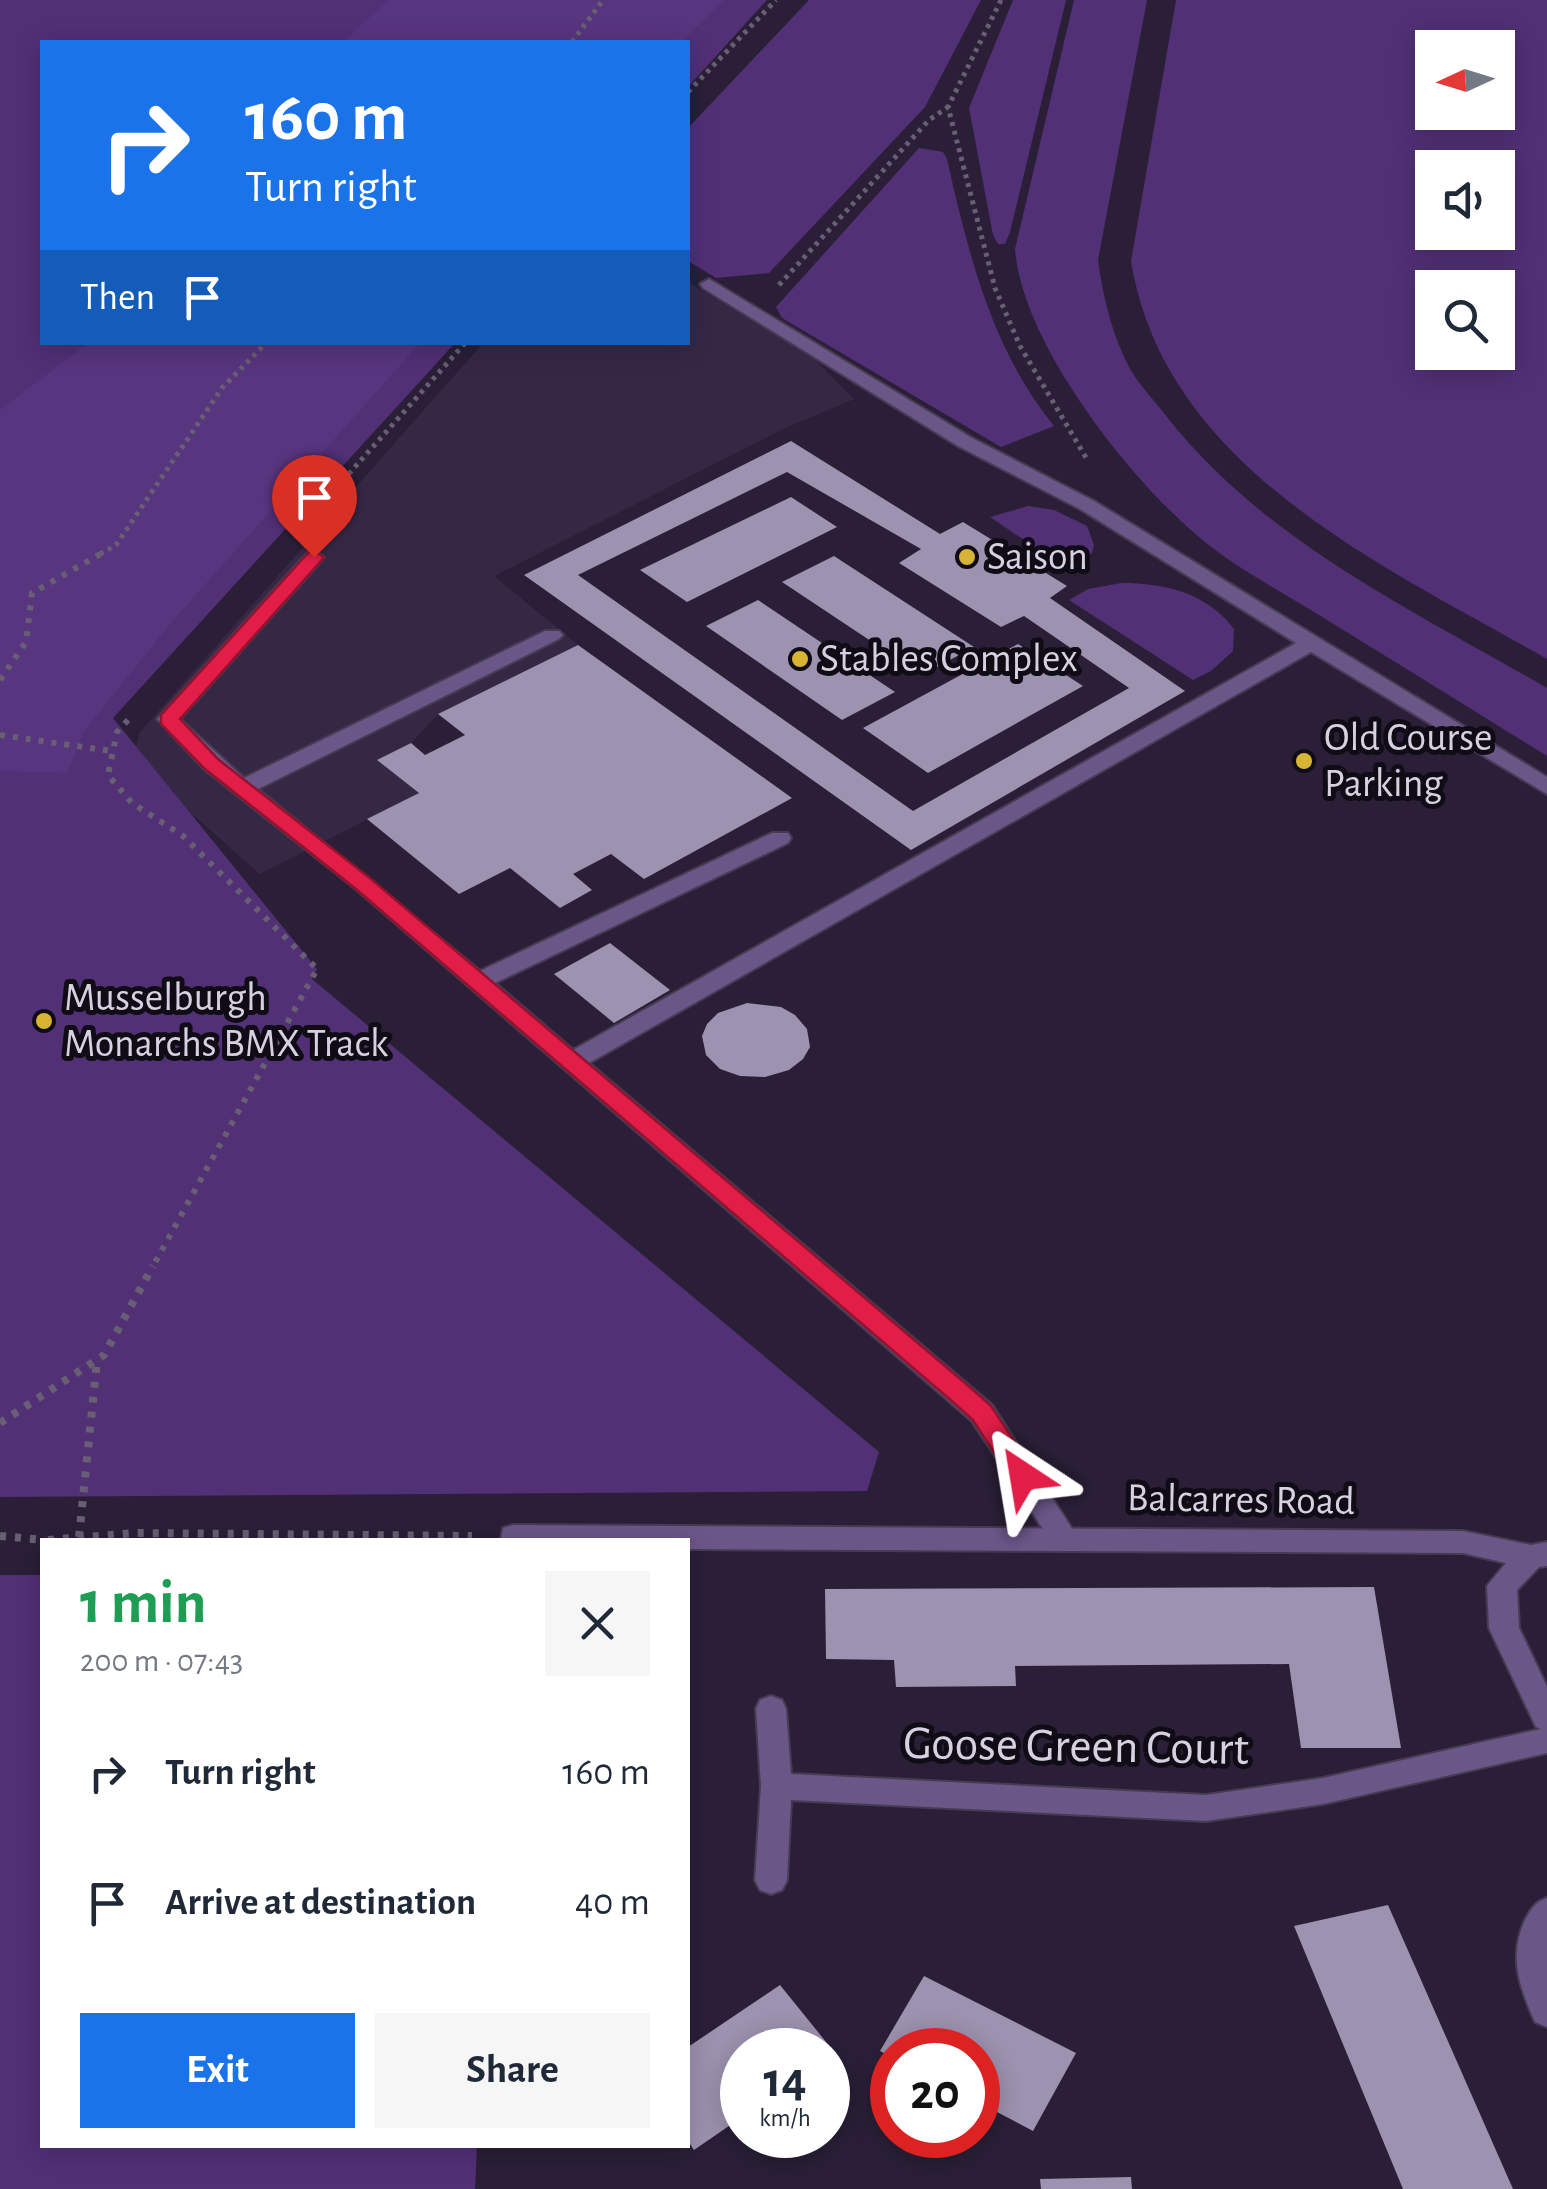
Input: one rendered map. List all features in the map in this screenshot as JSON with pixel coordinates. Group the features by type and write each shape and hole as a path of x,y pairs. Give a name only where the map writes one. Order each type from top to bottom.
{"street":[{"path":"709,284 965,442 1087,505 1547,788"},
{"path":"314,557 168,719 212,764 364,884 982,1413 1064,1538"},
{"path":"243,788 552,635"},
{"path":"571,1062 1311,643"},
{"path":"477,982 780,838"},
{"name":"Balcarres Road","path":"512,1536 1463,1542 1539,1556"},
{"path":"1539,1556 1502,1586 1504,1628 1547,1718"},
{"path":"771,1709 776,1786 771,1880"},
{"name":"Goose Green Court","path":"776,1786 1206,1808 1323,1791 1547,1740"},
{"path":"1547,1912 1534,1930 1529,1952 1531,1971 1547,2012"}],"path":[{"path":"573,40 603,0"},
{"path":"690,90 776,0"},
{"path":"755,312 929,120 948,106 1002,0"},
{"path":"948,106 995,288 1020,346 1096,472"},
{"path":"0,680 26,642 32,593 116,546 222,388 264,345"},
{"path":"0,735 111,751"},
{"path":"0,1423 104,1355 318,969 201,853"},
{"path":"79,1537 97,1360"},
{"path":"68,1538 136,1533 512,1536"},
{"path":"0,1536 40,1539"}],"shaded area":[{"path":"0,0 767,0 690,85 690,40 40,40 40,345 453,345 113,718 317,969 312,979 879,1452 867,1491 0,1497"},
{"path":"388,0 724,0 683,40 345,40"},
{"path":"809,0 981,0 925,107 769,273 716,278 690,262 690,126"},
{"path":"1013,0 1066,0 1010,232 1005,244 998,244 993,235 969,108"},
{"path":"1074,0 1147,0 1098,260 1109,316 1130,369 1206,461 1295,537 1394,601 1547,688 1547,756 1218,552 1187,527 1121,457 1062,372 1023,288 1015,249"},
{"path":"1176,0 1547,0 1547,659 1352,547 1290,503 1234,454 1187,398 1152,334 1131,261"},
{"path":"919,148 943,152 947,159 974,265 998,333 1032,397 1054,426 1001,447 782,318 776,307"},
{"path":"690,283 812,357 854,399 781,430 494,576 578,645 438,714 411,743 378,761 419,793 260,874 140,768 134,755 140,732 481,345 690,345"},
{"path":"85,345 418,345 171,623 84,731 67,773 0,771 0,410"},
{"path":"1028,506 1054,510 1087,526 1094,545 1092,553 1067,569 990,517"},
{"path":"1121,583 1169,588 1198,599 1234,629 1233,651 1211,671 1193,680 1069,600 1088,589"},
{"path":"0,1575 40,1575 40,2148 477,2148 475,2189 0,2189"}],"building":[{"path":"791,441 940,534 963,522 1067,586 1050,598 1185,691 911,850 524,575","holes":["787,472 921,549 899,563 1001,627 1024,616 1129,688 913,811 578,575"]},
{"path":"791,497 837,527 687,602 640,570"},
{"path":"834,556 974,647 922,675 782,582"},
{"name":"Stables Complex","path":"758,600 895,692 842,720 706,626"},
{"path":"1018,644 1083,686 928,773 863,728"},
{"path":"578,645 792,798 644,879 611,854 573,874 592,890 560,908 510,868 459,894 367,819 419,793 377,760 411,743 425,755 465,735 438,714"},
{"path":"610,943 670,990 614,1023 554,974"},
{"path":"747,1003 781,1007 795,1015 807,1029 810,1047 803,1059 789,1070 765,1077 740,1076 720,1069 706,1055 702,1036 707,1024 718,1013"},
{"path":"1374,1587 1401,1748 1301,1748 1289,1664 1015,1666 1016,1686 896,1687 894,1660 826,1659 825,1589"},
{"path":"1388,1905 1513,2189 1403,2189 1294,1926"},
{"path":"924,1976 1076,2053 1033,2131 1000,2114 1000,2028 893,2028"},
{"path":"780,1985 815,2028 720,2028 720,2132 694,2150 690,2144 690,2046"},
{"path":"1131,2177 1132,2189 1041,2189 1040,2179"}],"place":[{"name":"Saison","path":"967,557"},
{"name":"Stables Complex","path":"800,659"},
{"name":"Old Course Parking","path":"1304,761"},
{"name":"Musselburgh Monarchs BMX Track","path":"44,1021"}],"route":[{"path":"314,557 168,719 212,764 364,884 963,1396 982,1413 1023,1476"}]}
